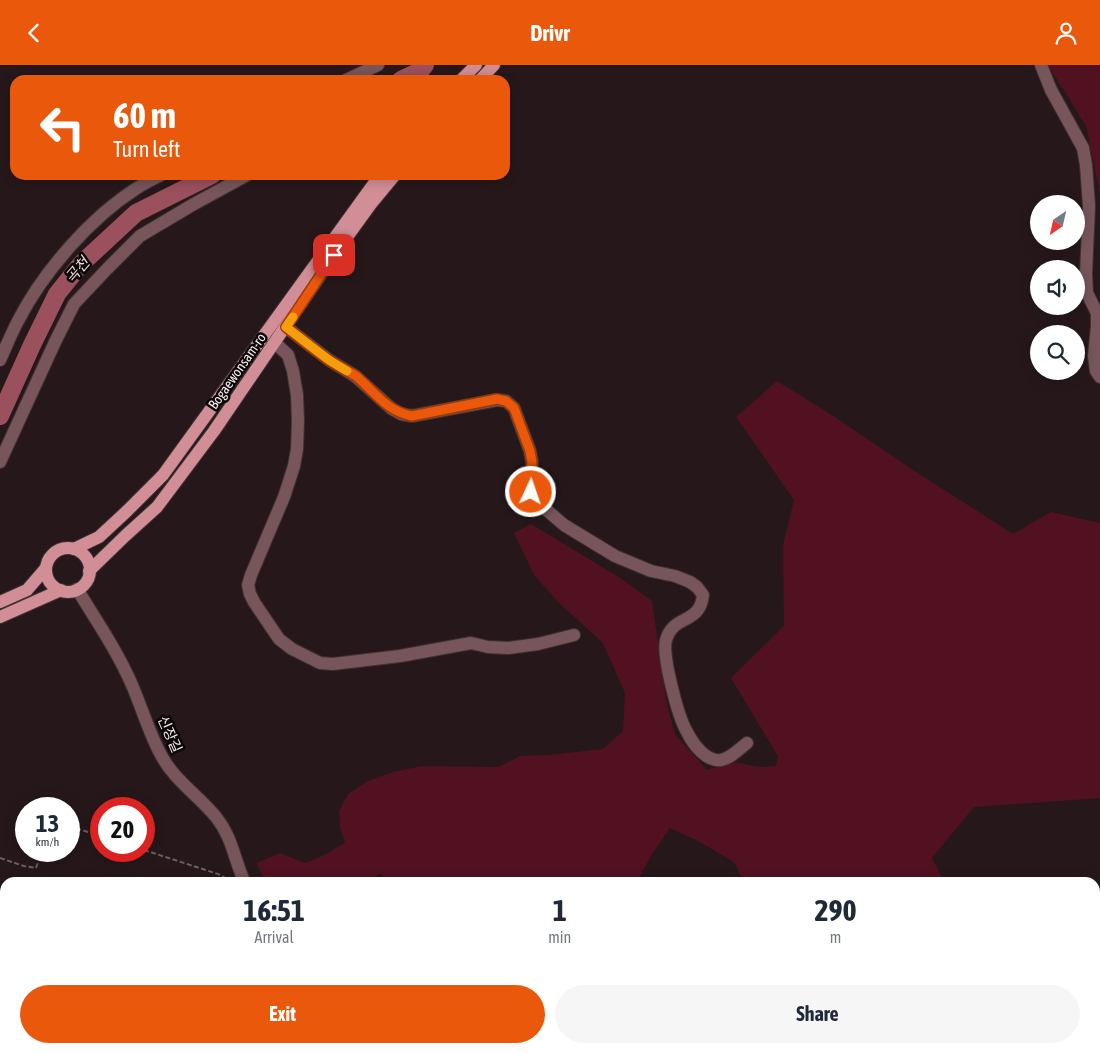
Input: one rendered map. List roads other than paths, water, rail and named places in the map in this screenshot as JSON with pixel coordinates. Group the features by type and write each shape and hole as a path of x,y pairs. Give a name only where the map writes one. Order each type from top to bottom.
{"main road":[{"path":"485,75 494,65"},
{"name":"Bogaewonsam-ro","path":"0,602 27,589 46,568 49,558 58,550 63,548 74,549 99,537 163,475 376,180"},
{"name":"Bogaewonsam-ro","path":"77,589 86,582 89,571 157,507 214,431 334,255 391,180"},
{"path":"74,549 84,555 89,571"},
{"path":"46,568 51,584 61,590 72,591 77,589"},
{"path":"0,617 61,590"}],"street":[{"path":"357,75 378,65"},
{"path":"1041,65 1051,90 1083,148 1089,206 1087,293 1097,313 1094,356 1096,371 1100,377"},
{"path":"0,360 18,320 65,252 90,226 115,205 152,180"},
{"path":"0,462 74,304 140,236 238,180"},
{"path":"286,327 329,360 355,376 392,409 401,414 412,416 497,399 506,401 514,408 530,451 532,462 531,492 535,500 564,525 615,556 651,571 675,576 690,582 703,595 702,605 696,614 674,625 666,641 665,650 673,695 686,731 698,749 711,758 721,760 732,755 746,743"},
{"path":"275,343 288,355 293,371 298,421 297,449 294,466 284,497 248,585 254,602 279,639 292,649 320,663 333,664 400,656 471,643 488,647 508,648 538,645 574,635"},
{"name":"신장길","path":"77,589 132,683 161,754 181,783 215,816 223,827 232,843 243,877"}],"waterway":[{"name":"곡천","path":"412,75 420,71 425,65"},
{"name":"곡천","path":"0,416 57,294 81,264 136,213 202,180"}]}
